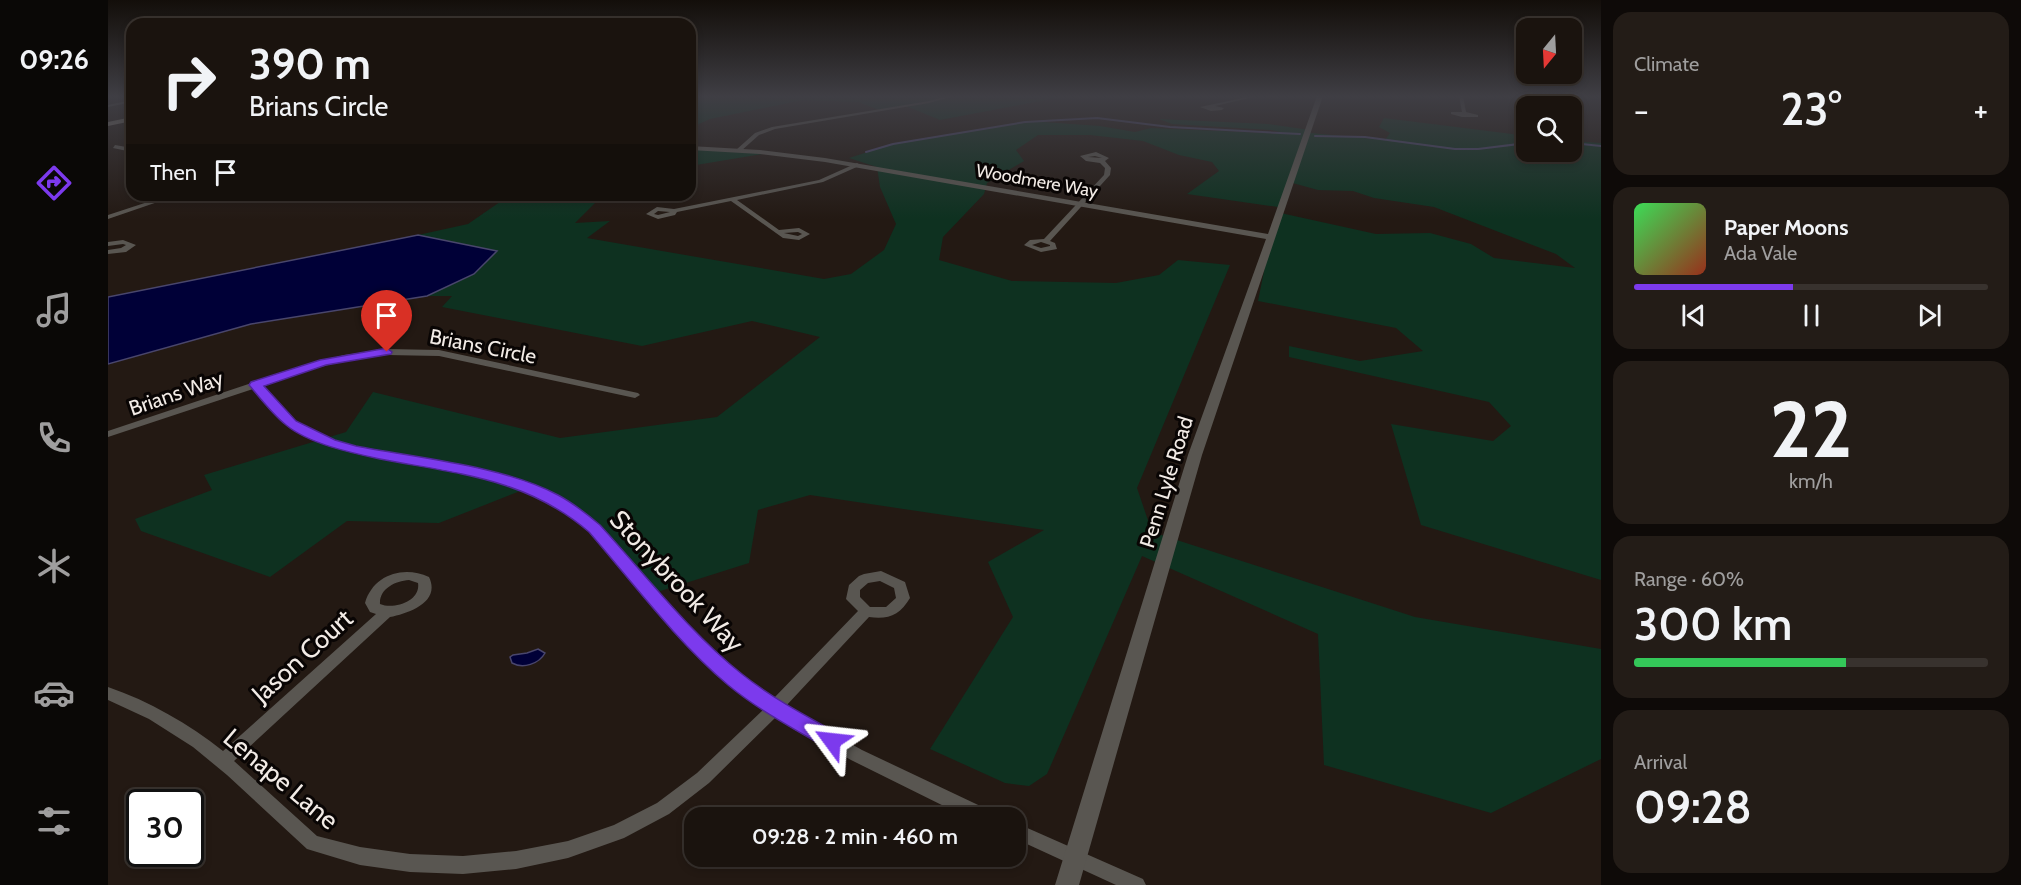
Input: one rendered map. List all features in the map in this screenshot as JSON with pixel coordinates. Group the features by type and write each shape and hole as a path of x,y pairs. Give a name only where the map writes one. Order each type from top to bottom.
{"street":[{"path":"739,150 753,137"},
{"name":"Penn Lyle Road","path":"1067,885 1196,455 1306,137"},
{"path":"115,147 126,149"},
{"name":"Woodmere Way","path":"696,148 739,150 856,165 1271,237"},
{"path":"1046,241 1107,175 1108,168 1102,160"},
{"path":"674,211 821,181 856,165"},
{"path":"732,199 778,232"},
{"path":"108,217 157,201"},
{"path":"108,244 123,242 132,245 123,250 108,252"},
{"name":"Brians Circle","path":"255,385 344,358 407,351 439,353 635,395"},
{"name":"Brians Way","path":"108,434 255,385"},
{"name":"Stonybrook Way","path":"255,385 292,423 330,442 354,450 500,477 552,498 594,528 704,651 735,680 774,707 850,752 964,807"},
{"name":"Lenape Lane","path":"108,693 171,725 223,761 310,841 341,859 378,871 421,878 461,878 502,873 543,864 589,848 628,830 668,806 702,779 866,611"},
{"name":"Jason Court","path":"223,761 386,612"},
{"path":"1026,836 1137,885"}],"green space":[{"path":"930,137 1035,137 1016,150 1024,161 987,183 984,194 943,237 939,260 1012,281 1116,283 1159,275 1178,260 1230,265 1137,488 1152,532 1415,617 1601,649 1601,759 1491,813 1324,765 1318,634 1142,556 1047,774 1029,786 1005,783 930,749 1013,617 988,562 1044,530 810,495 758,510 749,563 651,594 591,525 533,486 439,523 347,521 270,577 141,531 135,519 212,490 204,475 346,432 373,392 560,438 717,417 820,337 752,321 642,346 442,307 452,296 427,296 474,274 496,251 418,235 468,224 501,201 597,201 575,223 610,221 587,238 824,279 851,274 884,250 896,224 880,187 877,167 849,158 896,143"},
{"path":"1110,137 1356,137 1385,140 1387,137 1516,137 1516,162 1582,162 1582,142 1601,143 1601,580 1421,525 1391,424 1493,441 1511,426 1489,402 1289,357 1289,346 1360,361 1423,351 1396,328 1258,301 1276,212 1376,234 1430,233 1471,244 1494,258 1575,268 1556,254 1434,207 1374,198 1353,191 1318,190 1289,182 1278,207 1187,194 1219,171 1212,162 1179,155 1143,141"},
{"path":"696,148 768,153 696,165"}],"shaded area":[{"path":"418,235 497,251 474,274 427,296 251,324 108,364 108,297"},
{"path":"538,649 545,653 535,663 521,666 512,663 510,657 513,655"}],"waterway":[{"path":"866,152 893,144 933,137"},
{"path":"1367,137 1455,149 1516,144"},
{"path":"1582,144 1601,146"}],"route":[{"path":"387,352 324,362 255,385 277,411 292,423 309,434 330,442 354,450 500,477 552,498 594,528 704,651 735,680 774,707 832,741"}]}
